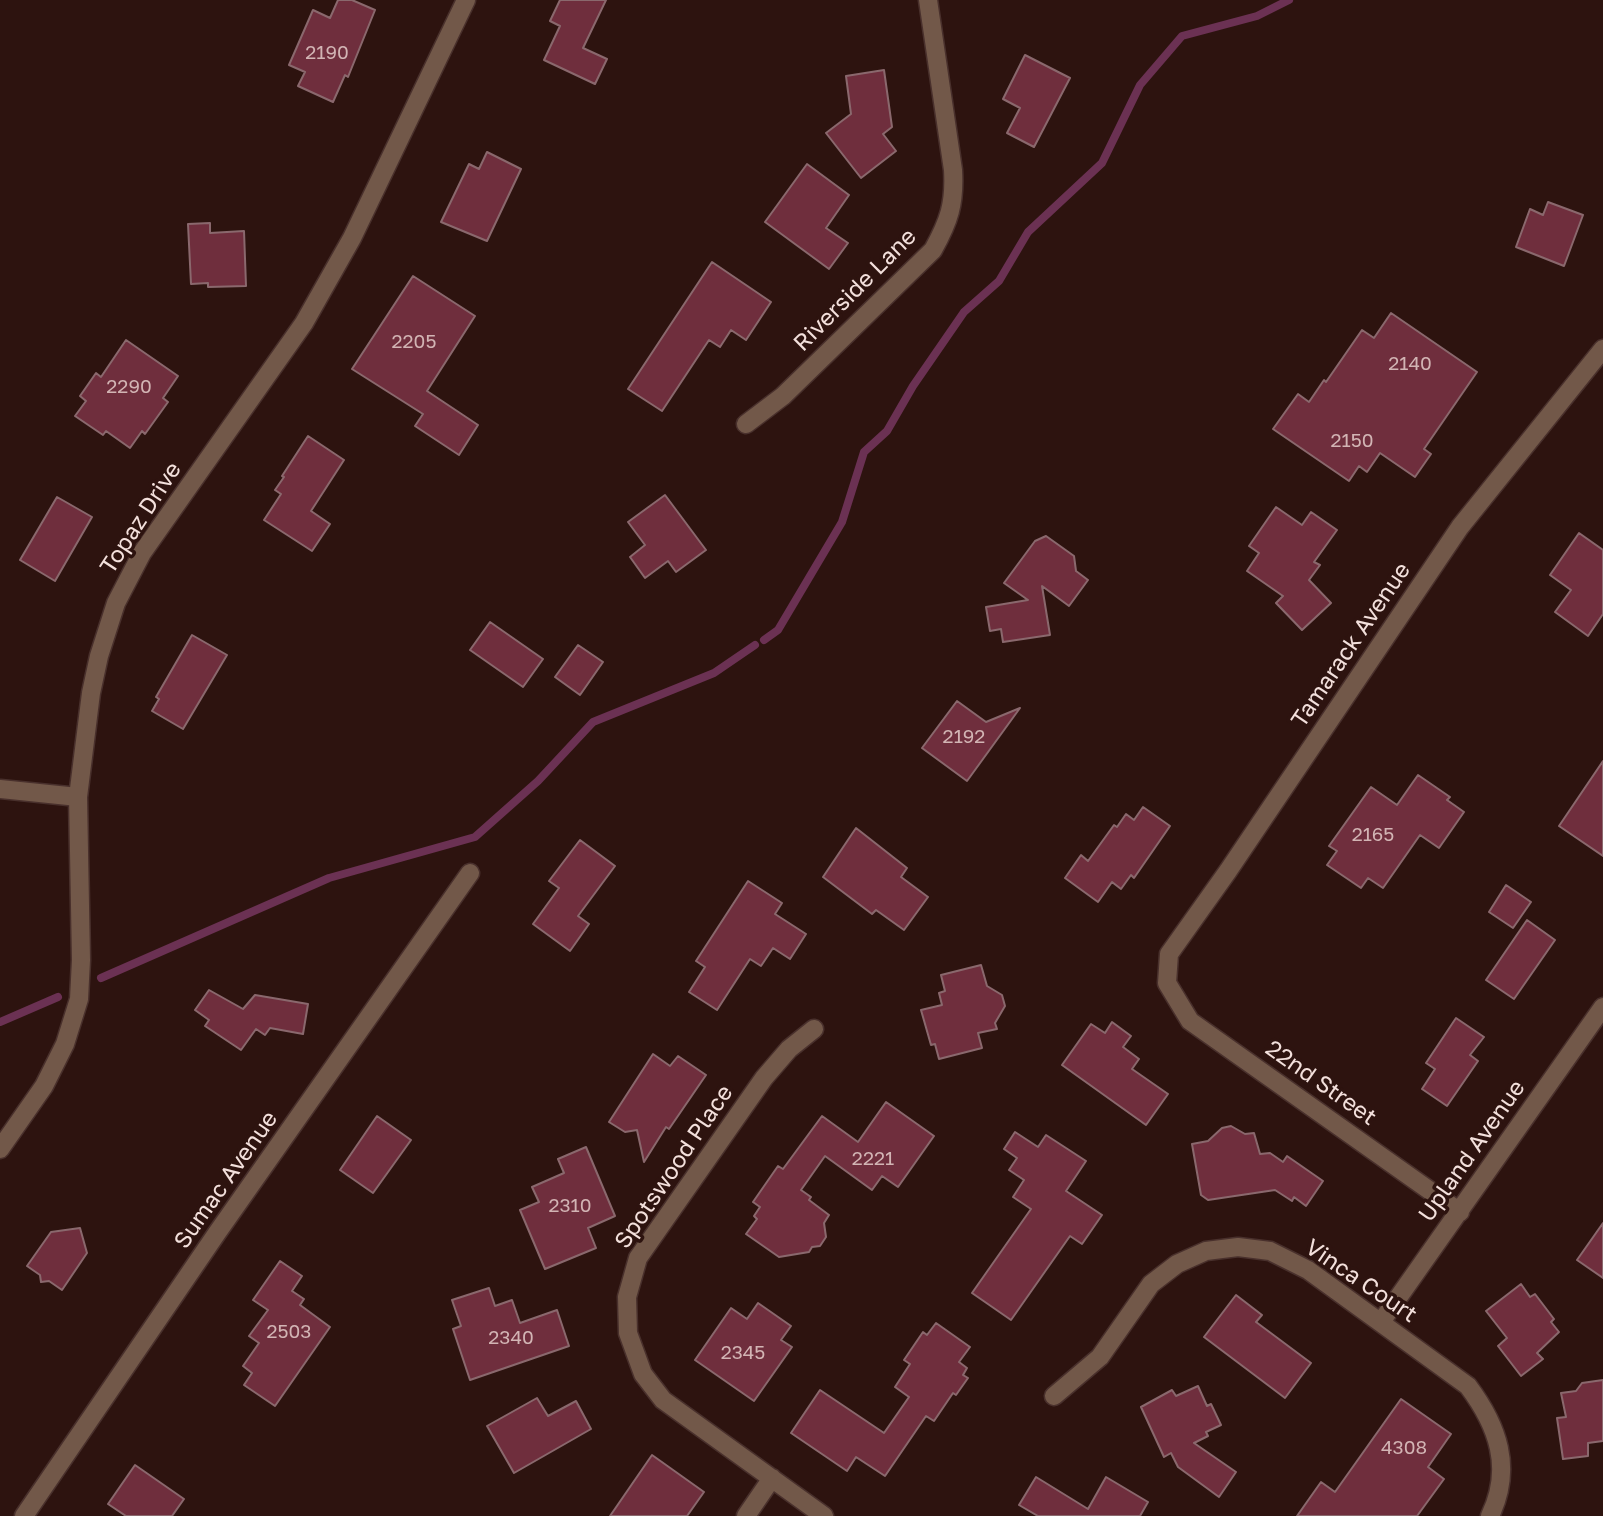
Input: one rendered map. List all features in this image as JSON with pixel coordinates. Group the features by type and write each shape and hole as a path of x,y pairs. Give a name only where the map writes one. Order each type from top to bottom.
{"street":[{"name":"Topaz Drive","path":"0,1149 44,1086 65,1044 79,999 78,797 91,693 99,656 117,603 142,553 304,323 352,238 466,0"},
{"name":"Riverside Lane","path":"746,424 782,396 933,250 948,224 955,196 953,170 928,0"},
{"name":"Tamarack Avenue","path":"1167,983 1168,954 1228,872 1460,527 1603,349"},
{"path":"0,789 78,797"},
{"name":"Sumac Avenue","path":"24,1516 470,873"},
{"name":"22nd Street","path":"1167,983 1190,1021 1460,1212"},
{"name":"Upland Avenue","path":"1381,1322 1603,1007"},
{"name":"Spotswood Place","path":"814,1029 789,1049 764,1078 656,1229 638,1258 627,1297 628,1333 643,1374 663,1400 824,1516"},
{"name":"Vinca Court","path":"1054,1396 1100,1357 1152,1284 1177,1264 1206,1251 1238,1247 1270,1251 1308,1270 1468,1386 1487,1412 1498,1442 1501,1473 1496,1504 1490,1516"},
{"path":"746,1516 772,1478"}],"building":[{"path":"338,0 352,0 375,10 348,77 345,75 333,102 298,86 305,72 289,65 313,10 330,18"},
{"path":"560,0 606,0 583,48 607,59 595,84 544,60 560,26 550,21"},
{"path":"1025,55 1070,78 1034,147 1007,133 1020,108 1003,99"},
{"path":"884,70 892,127 883,134 896,151 861,178 826,133 851,114 846,76"},
{"path":"487,152 521,169 487,241 441,222 469,164 479,169"},
{"path":"807,164 849,195 826,228 848,243 829,269 765,222"},
{"path":"1548,202 1583,215 1564,266 1516,247 1530,209 1543,215"},
{"path":"210,223 210,233 244,231 246,286 208,287 208,283 191,284 188,224"},
{"path":"712,262 771,302 746,340 731,330 720,347 709,340 662,411 628,389"},
{"path":"413,276 475,316 427,391 478,425 459,455 415,426 423,414 352,369"},
{"path":"1391,313 1477,372 1424,449 1431,454 1415,477 1380,453 1367,472 1359,466 1349,481 1273,429 1298,394 1309,402 1362,330 1374,338"},
{"path":"126,340 178,376 163,398 168,402 145,434 142,431 130,448 106,431 103,435 75,416 86,401 80,396 96,373 101,377"},
{"path":"308,436 344,460 311,511 330,524 312,551 264,520 281,494 275,490 284,477 282,476"},
{"path":"665,495 706,550 676,572 668,561 645,578 630,557 645,545 628,522"},
{"path":"57,497 92,517 55,581 20,560"},
{"path":"1276,507 1302,525 1311,512 1337,530 1314,562 1320,565 1309,580 1331,603 1302,630 1276,603 1283,596 1247,571 1259,553 1249,546"},
{"path":"1579,533 1603,550 1603,614 1588,636 1555,612 1571,590 1550,575"},
{"path":"1046,536 1074,556 1076,571 1088,580 1069,606 1042,586 1050,635 1003,642 1001,629 990,631 986,607 1028,600 1004,583 1035,541"},
{"path":"490,622 543,659 523,687 470,650"},
{"path":"192,635 227,655 183,729 152,711 159,699 156,697"},
{"path":"578,645 603,662 580,695 555,677"},
{"path":"957,701 986,722 1020,708 967,781 922,748"},
{"path":"1603,761 1603,856 1559,826"},
{"path":"1418,775 1450,797 1447,800 1464,812 1439,848 1420,835 1383,888 1368,878 1361,888 1327,865 1337,851 1329,846 1371,787 1397,805"},
{"path":"1143,807 1170,826 1134,878 1131,875 1121,889 1112,882 1098,902 1065,878 1081,855 1088,861 1114,825 1117,827 1126,814 1134,820"},
{"path":"856,828 907,868 901,877 928,897 904,930 876,910 872,914 823,877"},
{"path":"580,840 615,866 578,916 589,924 570,951 533,924 559,888 549,881"},
{"path":"748,881 782,903 775,914 806,934 790,959 773,948 761,966 750,959 717,1010 689,992 705,967 696,961"},
{"path":"1506,885 1531,902 1513,928 1489,912"},
{"path":"1527,920 1555,940 1514,999 1486,980"},
{"path":"981,965 987,986 1002,995 1005,1006 995,1023 997,1029 978,1033 982,1048 939,1059 935,1044 931,1045 921,1010 942,1005 939,993 945,991 941,975"},
{"path":"209,990 243,1009 255,995 308,1004 303,1034 270,1028 265,1035 256,1029 241,1050 205,1026 209,1020 195,1010"},
{"path":"1456,1018 1484,1037 1470,1055 1478,1061 1447,1106 1422,1089 1435,1069 1426,1063"},
{"path":"1112,1022 1131,1036 1123,1047 1139,1059 1132,1069 1168,1094 1146,1125 1062,1065 1091,1024 1105,1033"},
{"path":"653,1054 670,1066 678,1056 706,1075 669,1129 666,1127 644,1162 637,1130 625,1132 609,1122"},
{"path":"886,1102 934,1136 898,1187 882,1176 872,1190 825,1156 801,1190 811,1197 809,1200 829,1215 824,1223 826,1237 820,1246 812,1247 809,1252 779,1257 746,1234 757,1219 754,1216 760,1207 753,1202 778,1166 783,1169 822,1116 858,1142"},
{"path":"377,1116 411,1140 373,1193 340,1170"},
{"path":"1231,1126 1245,1134 1254,1133 1260,1154 1270,1153 1283,1162 1287,1156 1323,1181 1306,1206 1294,1197 1292,1201 1275,1190 1208,1200 1201,1195 1192,1144 1208,1141 1222,1128"},
{"path":"1015,1132 1038,1147 1046,1135 1086,1161 1066,1191 1102,1215 1082,1244 1070,1236 1011,1320 972,1293 1031,1209 1013,1197 1024,1180 1009,1170 1017,1158 1004,1149"},
{"path":"586,1147 615,1216 588,1228 596,1248 545,1269 520,1210 539,1202 532,1187 564,1173 558,1159"},
{"path":"1603,1223 1603,1278 1577,1260"},
{"path":"80,1228 87,1253 62,1290 49,1281 41,1282 40,1275 27,1266 51,1232"},
{"path":"280,1261 302,1276 292,1291 304,1299 300,1305 330,1327 275,1406 244,1385 252,1373 243,1366 259,1343 249,1336 268,1310 253,1300"},
{"path":"1521,1284 1530,1297 1535,1294 1554,1319 1551,1322 1559,1332 1537,1353 1543,1359 1521,1376 1498,1346 1507,1338 1486,1311"},
{"path":"489,1288 495,1306 512,1300 520,1323 557,1310 569,1346 470,1380 453,1329 461,1326 452,1300"},
{"path":"1236,1295 1262,1315 1256,1322 1311,1363 1285,1398 1204,1337"},
{"path":"758,1303 791,1326 781,1340 792,1347 754,1401 695,1360 731,1308 747,1319"},
{"path":"936,1323 970,1347 959,1362 967,1368 963,1375 968,1378 956,1395 953,1393 934,1421 926,1416 885,1476 856,1457 847,1471 791,1433 820,1390 884,1433 909,1397 895,1387 910,1364 904,1360 923,1332 927,1335"},
{"path":"1603,1380 1603,1441 1588,1443 1588,1456 1563,1459 1557,1418 1566,1417 1561,1393 1576,1391 1582,1383"},
{"path":"1198,1386 1207,1406 1211,1404 1221,1425 1206,1432 1208,1436 1194,1443 1236,1472 1219,1497 1178,1467 1171,1453 1164,1457 1141,1407 1172,1390 1176,1396"},
{"path":"537,1398 548,1416 576,1401 591,1429 514,1473 487,1426"},
{"path":"1401,1399 1451,1434 1428,1467 1444,1479 1417,1516 1297,1516 1321,1482 1335,1492"},
{"path":"652,1455 704,1492 687,1516 610,1516"},
{"path":"135,1465 184,1499 172,1516 126,1516 108,1504"},
{"path":"1036,1477 1088,1509 1106,1477 1148,1502 1140,1516 1038,1516 1019,1505"}],"waterway":[{"path":"764,640 778,630 842,522 864,452 887,431 913,386 964,312 999,281 1028,232 1102,163 1140,85 1182,36 1257,16 1289,0"},
{"path":"101,978 329,878 475,837 538,781 593,722 714,673 755,645"},
{"path":"0,1022 58,997"}]}
